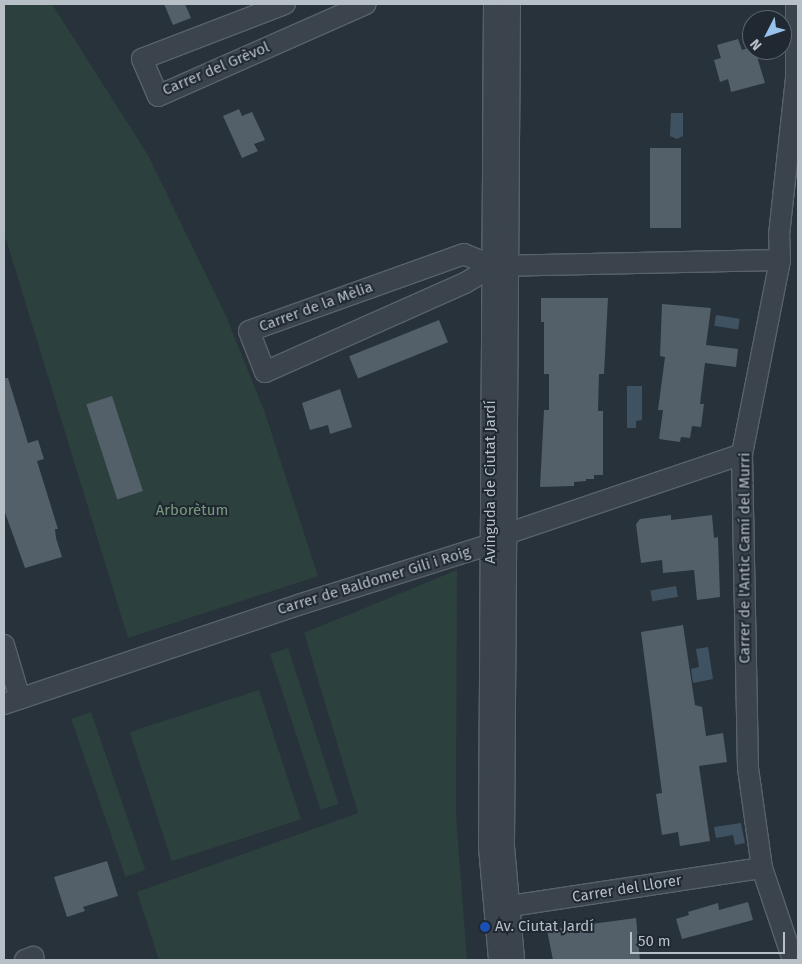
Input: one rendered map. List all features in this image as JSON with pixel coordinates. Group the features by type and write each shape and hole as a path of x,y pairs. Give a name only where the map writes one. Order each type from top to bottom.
{"street":[{"name":"Carrer del Grèvol","path":"285,4 142,59 158,96 366,4"},
{"name":"Avinguda de Ciutat Jardí","path":"494,4 500,265 499,539 504,847 500,908 500,960"},
{"name":"Avinguda de Ciutat Jardí","path":"500,265 510,4"},
{"name":"Carrer de l'Antic Camí del Murri","path":"793,960 762,868 748,768 742,454 780,260 779,235 796,78 796,4"},
{"name":"Carrer de la Mèlia","path":"500,265 465,283 265,372 249,331 464,254 500,265 780,260"},
{"name":"Carrer de Baldomer Gili i Roig","path":"12,701 298,604 499,539 742,454"},
{"path":"4,646 12,701"},
{"name":"Carrer del Llorer","path":"500,908 762,868"},
{"name":"Avinguda de Ciutat Jardí","path":"500,908 514,960"}],"green space":[{"name":"Arborètum","path":"4,4 52,4 148,155 226,316 265,413 318,576 128,638 6,239 4,239"},
{"path":"457,570 456,814 467,960 159,960 137,892 358,813 304,633"},
{"path":"288,648 339,804 321,810 270,654"},
{"path":"259,690 301,819 172,861 130,732"},
{"path":"91,712 145,870 126,877 71,719"}],"water":[{"path":"671,113 683,113 683,136 677,139 670,136"},
{"path":"716,315 740,319 738,330 714,326"},
{"path":"627,386 642,386 642,420 636,421 636,428 627,428"},
{"path":"676,586 678,597 652,601 650,591"},
{"path":"708,647 713,679 693,683 691,669 699,667 696,649"},
{"path":"741,823 745,843 735,845 733,835 716,838 714,827"}],"building":[{"path":"164,4 185,4 191,18 173,25"},
{"path":"738,39 742,50 742,60 758,60 765,83 731,92 728,79 720,82 714,60 721,58 717,45"},
{"path":"239,109 242,116 252,112 265,140 254,144 258,151 242,158 223,116"},
{"path":"650,148 681,148 681,228 650,228"},
{"path":"541,298 608,298 604,374 599,374 598,411 603,411 603,475 594,475 594,479 574,482 574,486 540,487 544,410 549,410 549,374 544,374 544,322 541,322"},
{"path":"662,304 711,308 706,345 738,349 736,367 705,363 700,404 704,404 701,427 692,426 690,438 681,437 680,442 659,439 663,410 658,410 665,357 660,356"},
{"path":"439,320 448,342 358,379 349,356"},
{"path":"4,378 8,378 28,443 38,440 44,459 37,461 58,529 55,529 56,538 62,557 25,568 4,510"},
{"path":"340,389 352,427 330,434 328,425 310,430 302,403"},
{"path":"112,396 143,491 117,499 86,404"},
{"path":"671,515 671,520 712,515 714,538 718,537 720,597 697,600 694,570 663,573 662,560 641,563 636,524 640,519"},
{"path":"683,625 695,705 702,707 706,736 723,733 727,762 699,766 710,841 680,846 678,832 662,835 656,794 662,793 641,632"},
{"path":"107,861 118,896 83,907 85,911 67,917 54,877"},
{"path":"748,902 753,920 682,939 676,919 689,915 688,912 718,903 719,910"},
{"path":"636,918 640,960 553,960 547,930"}],"place":[{"name":"Av. Ciutat Jardí","path":"485,927"}]}
